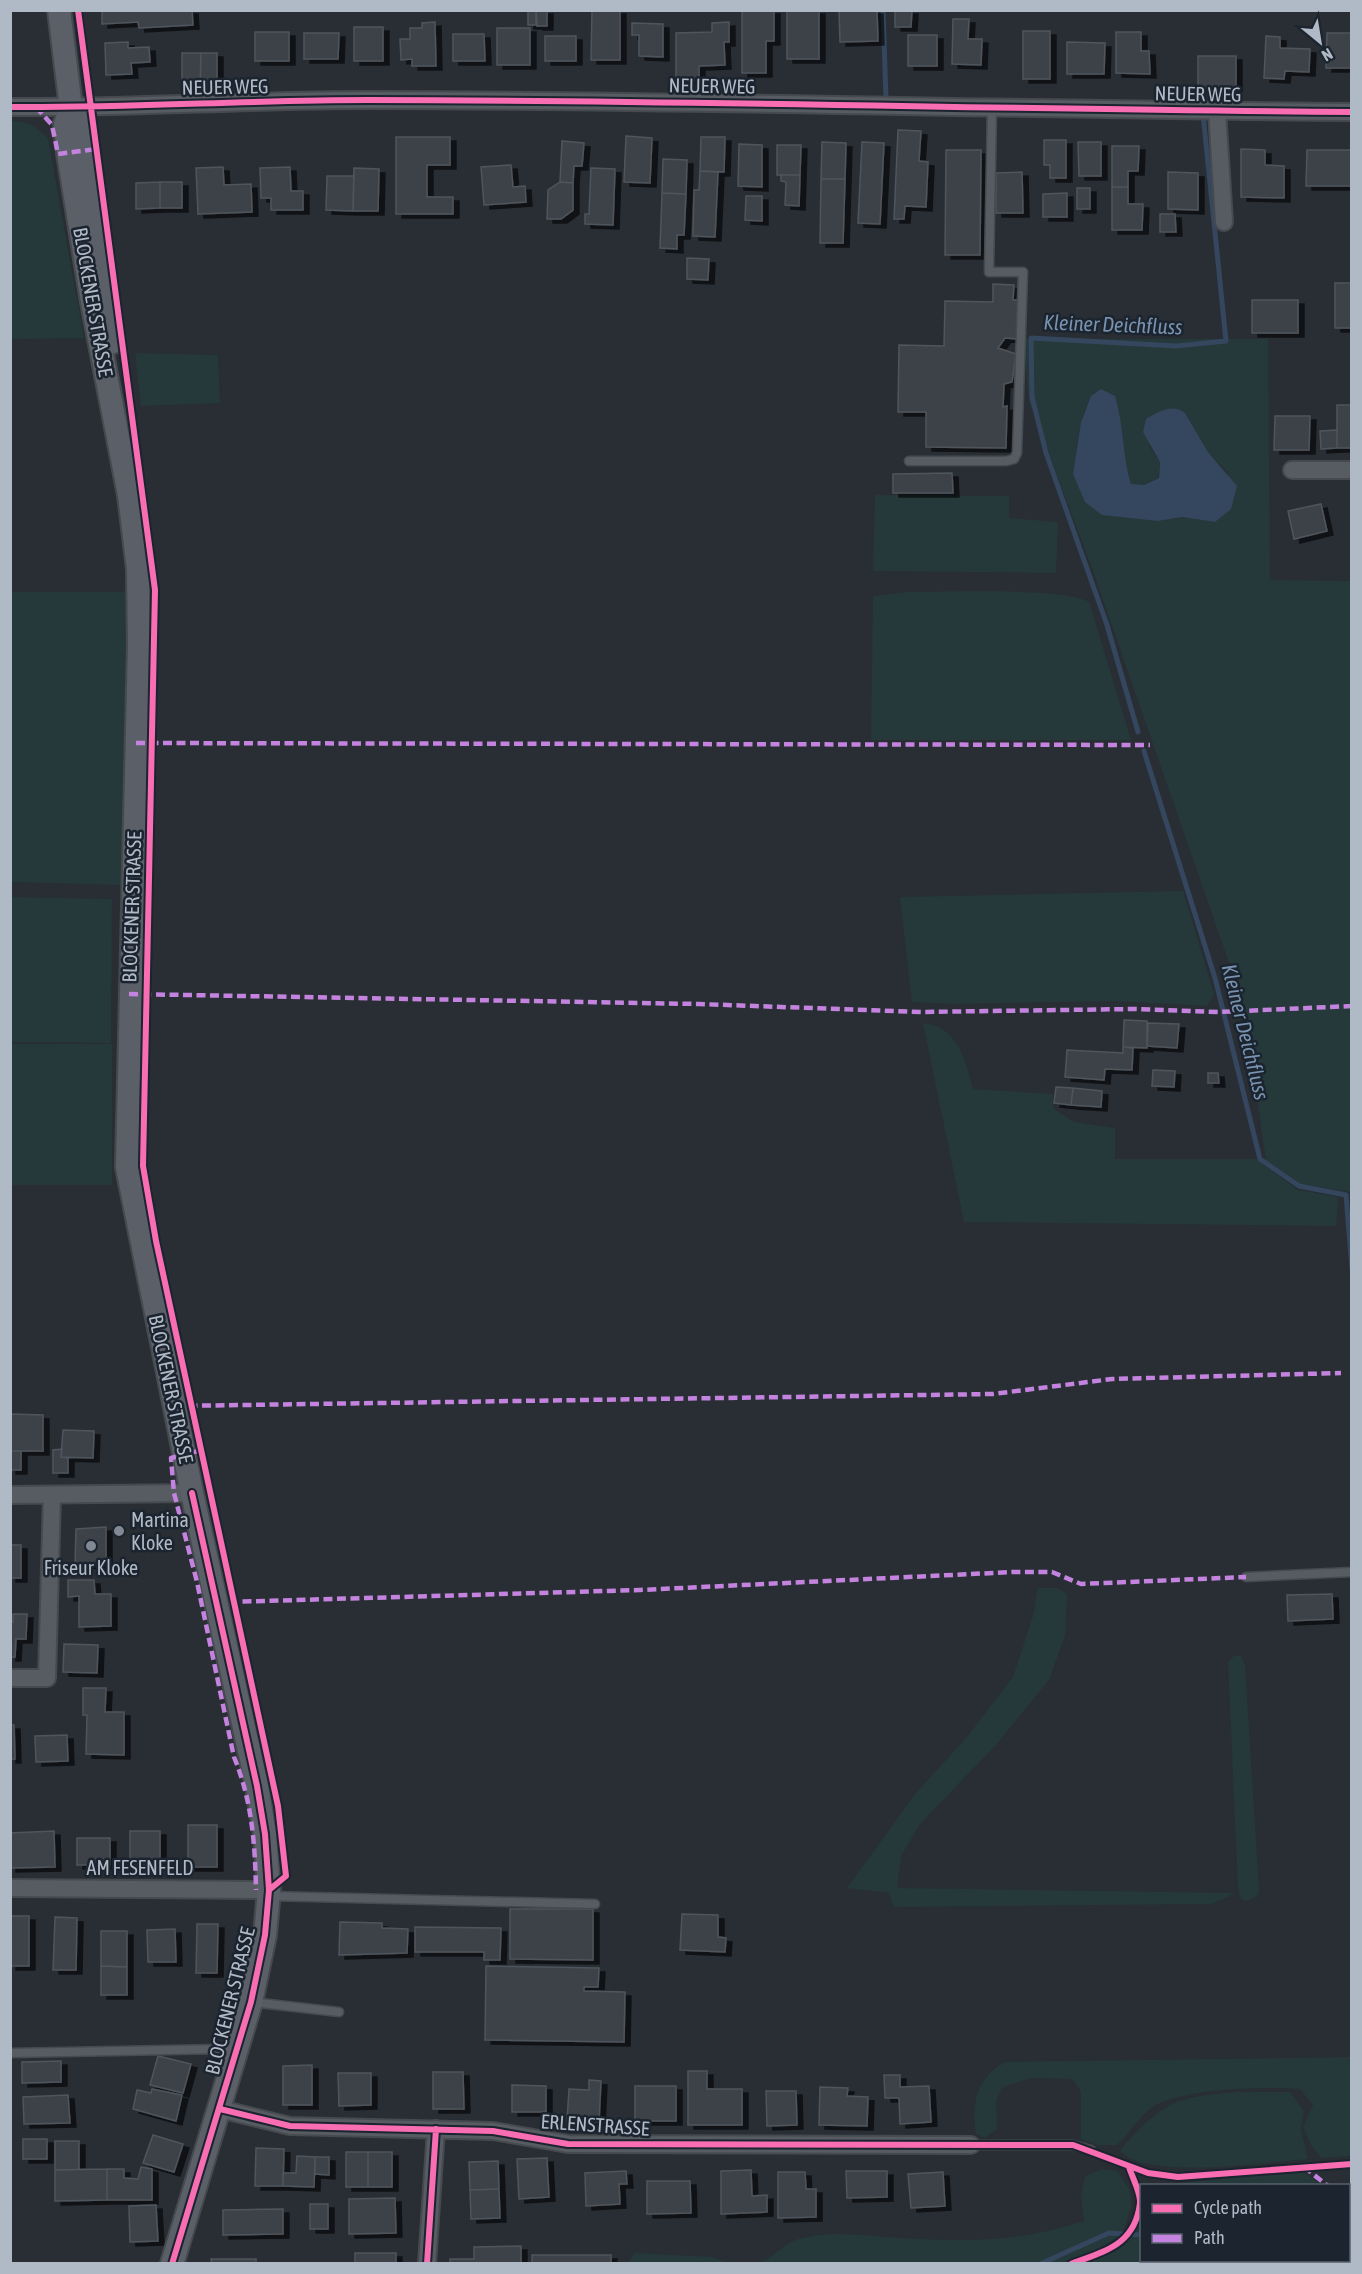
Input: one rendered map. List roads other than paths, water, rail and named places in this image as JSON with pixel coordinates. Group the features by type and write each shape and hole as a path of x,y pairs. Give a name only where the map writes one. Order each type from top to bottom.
{"street":[{"name":"BLOCKENER STRASSE","path":"58,10 71,108 65,124 74,197 129,495 138,569 140,644 127,1167 192,1493 256,1786 265,1834 269,1893 265,1935 251,2002 172,2264"},
{"name":"NEUER WEG","path":"10,107 71,108 363,100 682,101 1352,112"},
{"name":"NEUER WEG","path":"1207,111 1224,222"},
{"path":"1292,470 1352,470"},
{"path":"10,1495 192,1493"},
{"path":"10,1678 47,1678 52,1495"},
{"name":"AM FESENFELD","path":"10,1888 269,1893"},
{"name":"ERLENSTRASSE","path":"220,2109 290,2126 494,2131 568,2144 971,2145"},
{"path":"427,2264 436,2129"}],"lane":[{"path":"909,461 1006,461 1014,459 1017,453 1023,272 989,272 992,107"},
{"path":"1246,1577 1352,1572"},
{"path":"269,1893 595,1904"},
{"path":"251,2002 339,2012"},
{"path":"10,2053 222,2049 237,2053"},
{"path":"971,2145 1073,2145 1091,2150"}],"water":[{"path":"1101,389 1115,396 1131,484 1144,485 1159,478 1160,462 1143,432 1146,419 1165,410 1180,410 1185,413 1208,452 1237,486 1231,509 1215,522 1182,517 1158,521 1102,515 1085,502 1073,474 1081,422 1091,396"}],"waterway":[{"name":"Kleiner Deichfluss","path":"883,10 886,99 892,99"},
{"name":"Kleiner Deichfluss","path":"1138,732 1107,625 1046,453 1032,397 1031,338 1176,346 1226,341 1203,114"},
{"name":"Kleiner Deichfluss","path":"1144,751 1215,978 1260,1159 1299,1186 1346,1195 1352,1269"},
{"path":"1040,2264 1109,2233 1140,2235"}],"place":[{"name":"Martina Kloke","path":"119,1531"},
{"name":"Friseur Kloke","path":"91,1546"}]}
